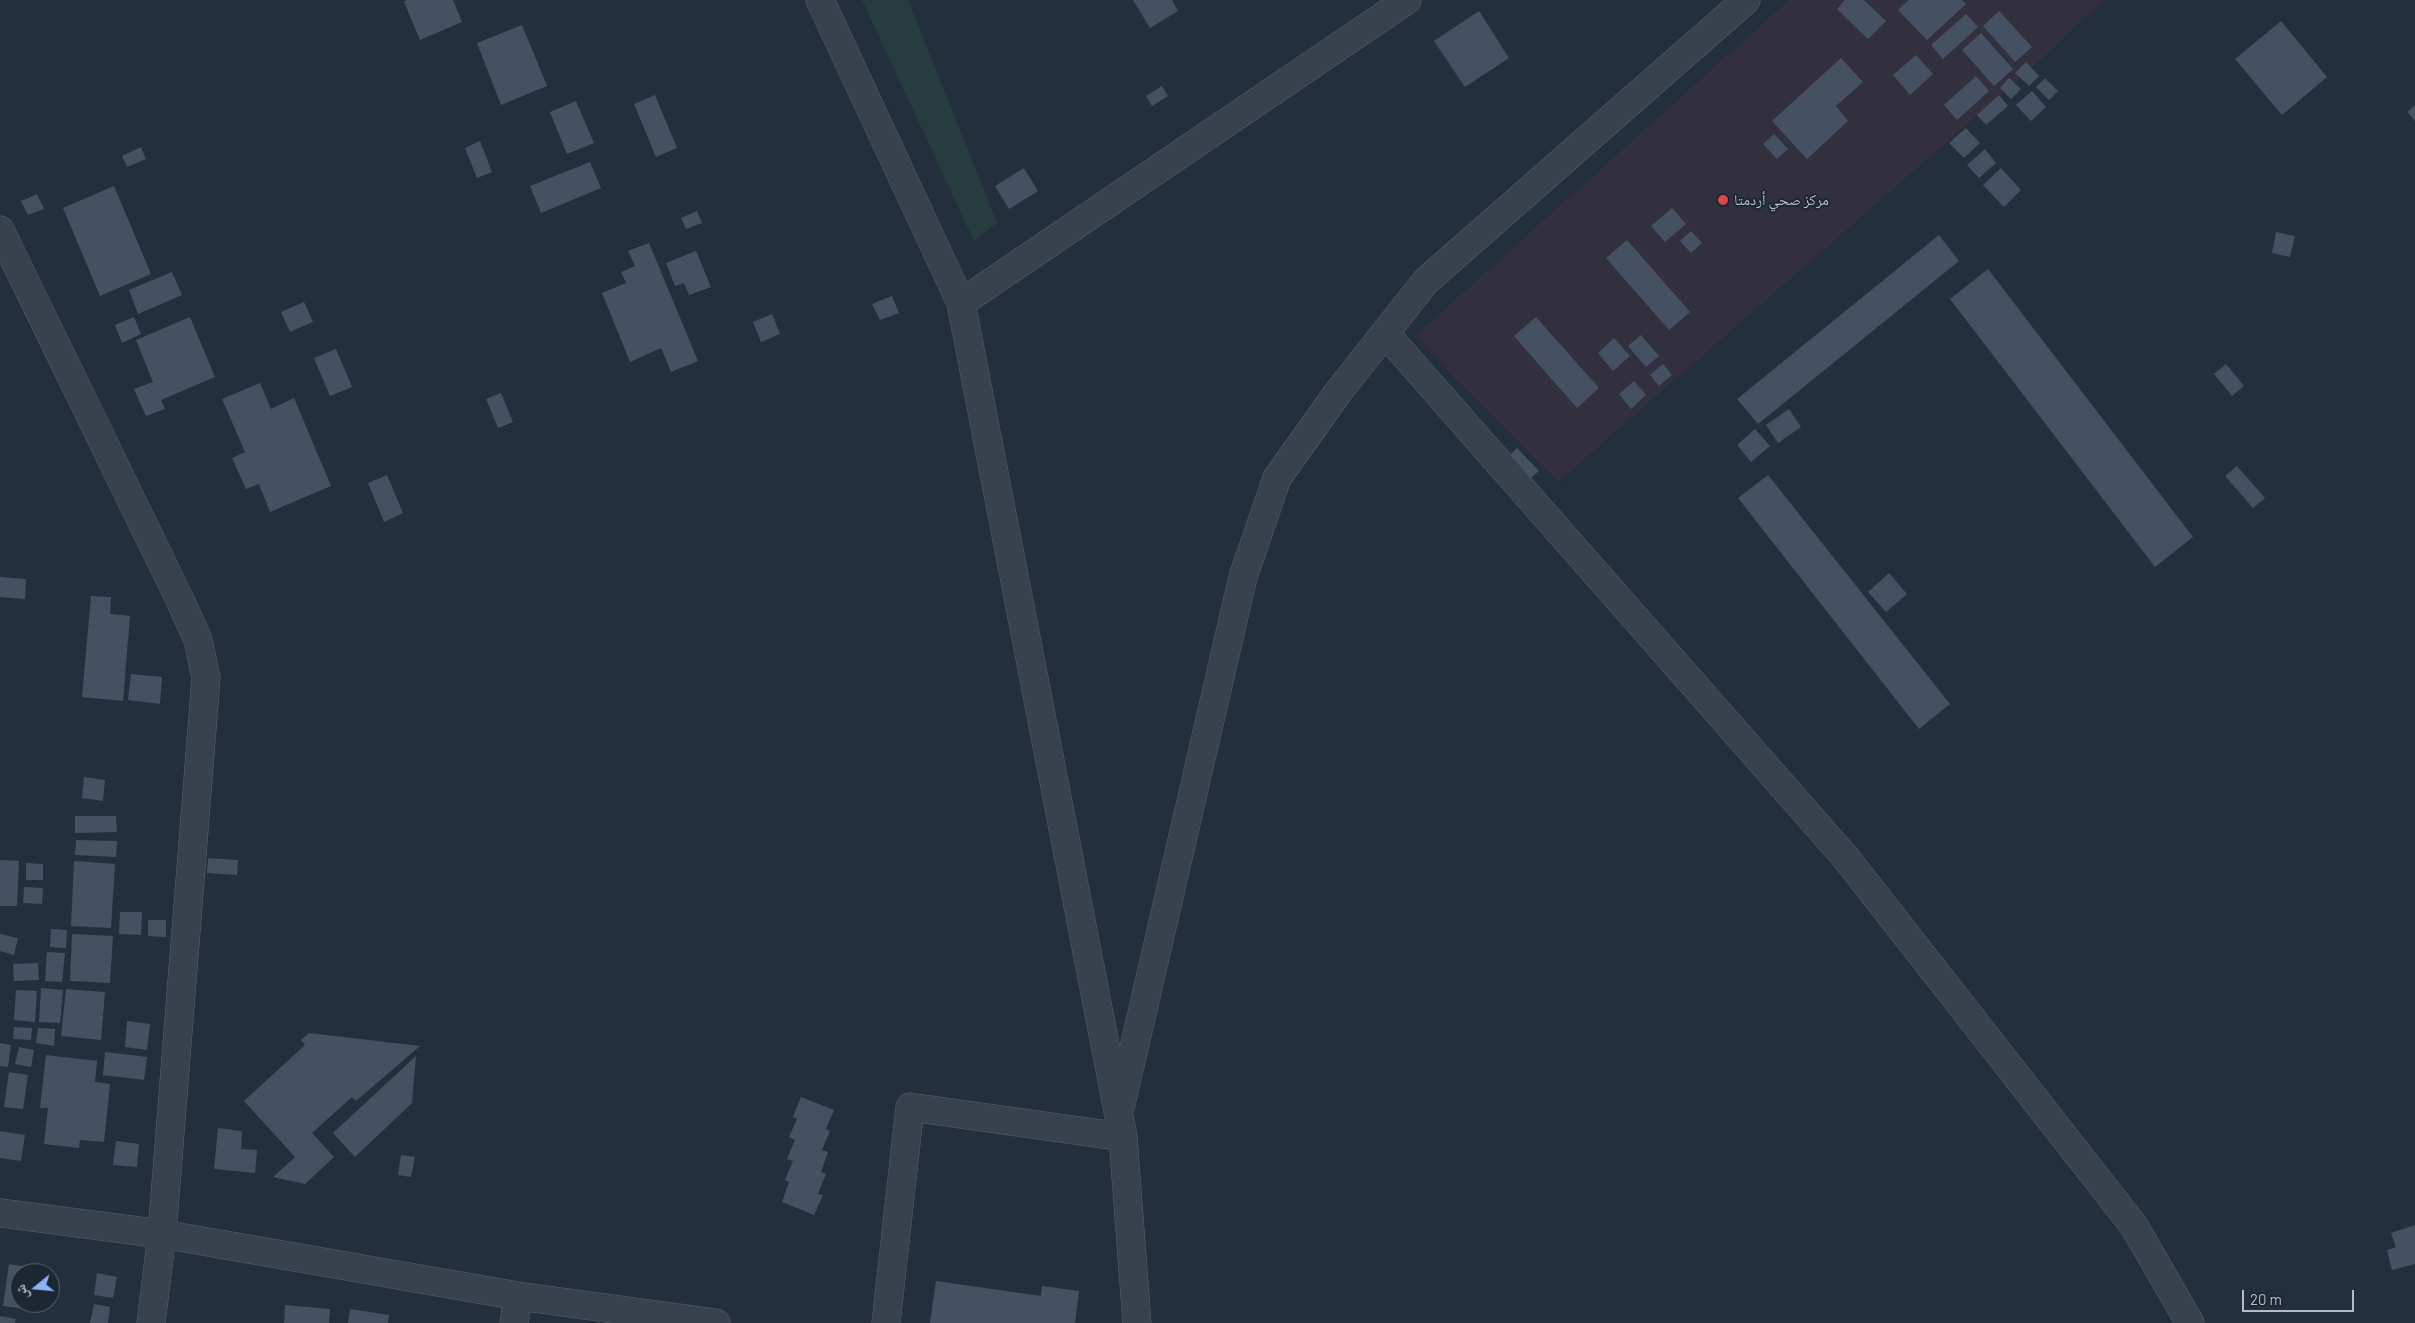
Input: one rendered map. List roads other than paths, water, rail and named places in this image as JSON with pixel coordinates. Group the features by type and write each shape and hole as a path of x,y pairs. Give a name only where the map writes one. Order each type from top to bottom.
{"street":[{"path":"820,0 961,303 1121,1126 1137,1323"},
{"path":"961,303 1407,0"},
{"path":"1121,1126 1243,577 1277,478 1339,391 1426,280 1746,0"},
{"path":"0,230 181,602 198,640 206,678 162,1234 150,1323"},
{"path":"1385,333 1846,858 2134,1226 2190,1323"},
{"path":"886,1323 910,1107 1121,1126"},
{"path":"0,1213 162,1234 518,1296 716,1323"},
{"path":"514,1323 518,1296"}],"place":[{"name":"مركز صحي أردمتا","path":"1723,200"}]}
